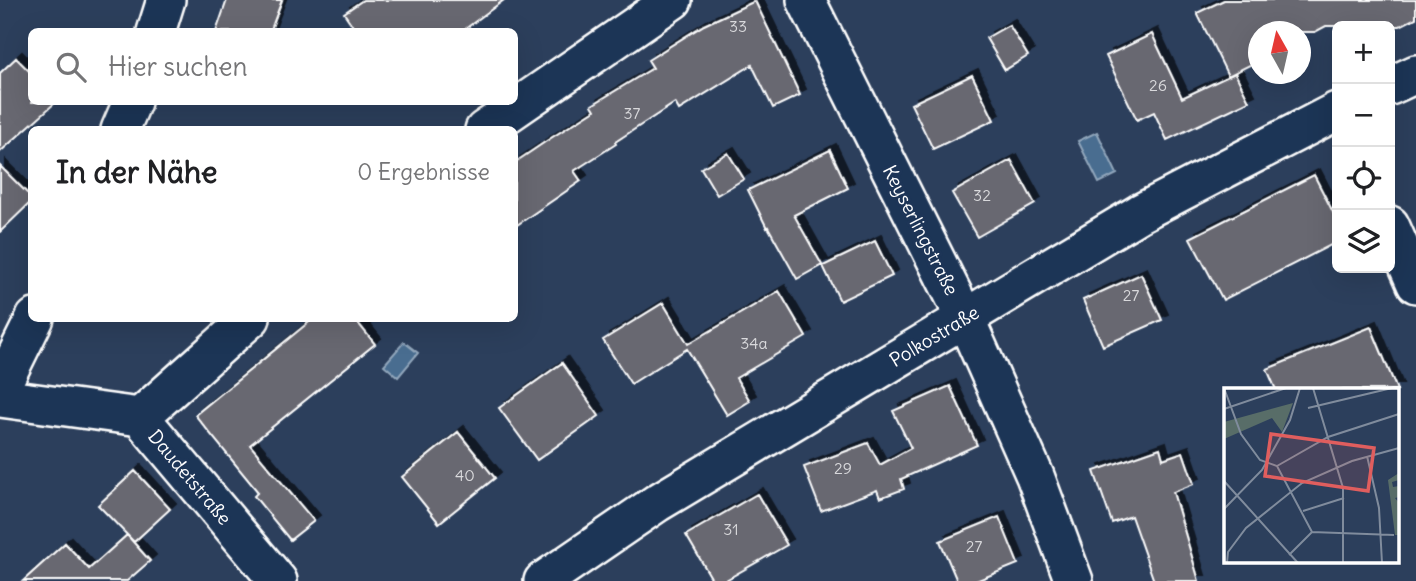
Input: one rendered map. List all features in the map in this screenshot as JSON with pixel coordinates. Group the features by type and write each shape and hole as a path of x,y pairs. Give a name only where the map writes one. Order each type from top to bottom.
{"street":[{"path":"157,28 166,0"},
{"path":"490,126 673,0"},
{"name":"Keyserlingstraße","path":"806,0 965,318 1035,476 1074,581"},
{"path":"1394,84 1416,74"},
{"path":"122,126 131,105"},
{"name":"Polkostraße","path":"543,581 657,503 1140,213 1332,114"},
{"path":"1395,236 1416,284"},
{"path":"0,389 33,322"},
{"path":"140,417 247,322"},
{"name":"Daudetstraße","path":"0,398 140,417 278,581"}],"water":[{"path":"1097,132 1117,174 1099,183 1078,141"},
{"path":"404,342 418,353 398,377 384,365"}],"building":[{"path":"227,0 282,0 272,28 217,28"},
{"path":"363,0 504,0 466,28 354,28 344,13"},
{"path":"1224,0 1416,0 1416,18 1400,26 1395,26 1395,21 1332,21 1332,26 1311,32 1311,21 1248,21 1248,66 1228,76 1197,13"},
{"path":"755,1 800,95 773,108 752,65 679,110 675,103 615,142 616,144 574,171 581,181 518,224 518,160 595,110 592,105 653,68 648,60 704,25"},
{"path":"1009,25 1028,56 1005,70 986,38"},
{"path":"1152,34 1182,98 1235,73 1249,101 1167,140 1154,112 1137,120 1106,56"},
{"path":"16,58 28,70 28,105 53,105 0,152 0,73"},
{"path":"972,75 994,120 933,149 911,104"},
{"path":"830,150 848,188 794,215 822,265 797,279 748,190"},
{"path":"728,153 744,179 717,195 701,168"},
{"path":"1011,160 1035,204 977,237 952,193"},
{"path":"0,166 28,194 28,205 0,232"},
{"path":"1314,175 1332,210 1332,245 1223,300 1190,238"},
{"path":"875,241 892,276 840,301 823,266"},
{"path":"1141,274 1162,320 1103,346 1083,300"},
{"path":"779,291 806,337 736,378 750,401 727,415 687,349 631,384 603,340 663,303 688,344"},
{"path":"309,322 357,322 375,344 250,445 314,521 290,540 254,496 258,492 195,415"},
{"path":"1371,327 1396,388 1275,388 1267,369"},
{"path":"562,363 599,416 537,460 499,408"},
{"path":"950,386 977,445 901,479 904,489 880,498 877,490 821,511 804,467 868,443 880,465 911,448 893,411"},
{"path":"458,432 495,478 439,523 402,477"},
{"path":"1160,448 1163,459 1183,452 1194,484 1173,492 1199,581 1154,581 1131,516 1112,523 1094,471"},
{"path":"135,471 170,509 134,542 98,505"},
{"path":"757,494 787,545 724,581 713,581 686,535"},
{"path":"999,517 1018,564 976,581 957,581 940,541"},
{"path":"127,535 150,561 127,581 23,581 65,543 89,569"}]}
